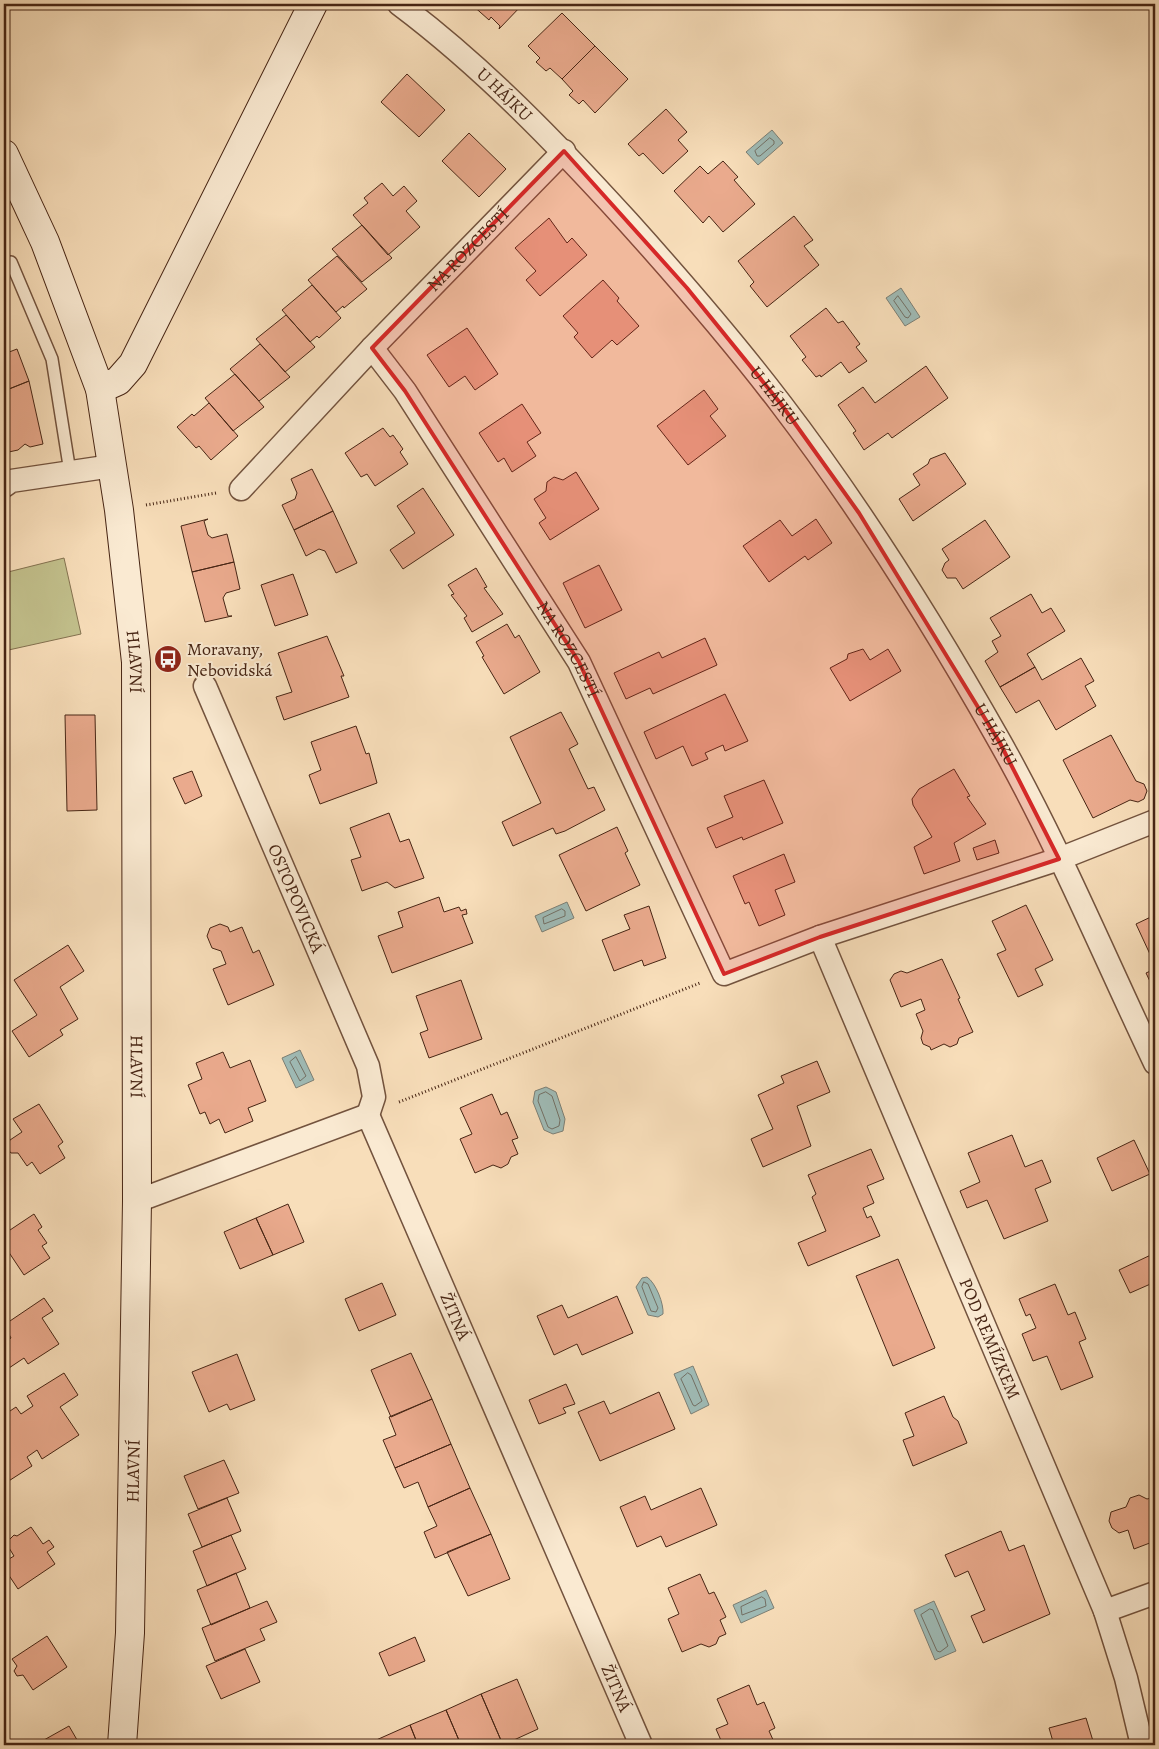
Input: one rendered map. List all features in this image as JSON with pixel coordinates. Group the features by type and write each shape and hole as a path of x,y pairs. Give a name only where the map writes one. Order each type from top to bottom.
{"street":[{"path":"100,389 118,381 133,364 313,4"},
{"name":"U HÁJKU","path":"399,4 444,39 564,151 687,288 781,404 859,513 928,620 1000,743 1059,859 1155,1063"},
{"name":"NA ROZCESTÍ","path":"241,489 372,348 564,151"},
{"name":"HLAVNÍ","path":"4,154 45,242 100,389 118,510 136,662 137,1200 130,1632 122,1745"},
{"name":"NA ROZCESTÍ","path":"372,348 405,391 578,662 724,974"},
{"path":"4,486 11,481 112,466"},
{"name":"OSTOPOVICKÁ","path":"205,686 368,1066 374,1097 368,1115"},
{"path":"724,974 820,937 1059,859 1155,821"},
{"name":"POD REMÍZKEM","path":"820,937 967,1280 1105,1611 1126,1678 1142,1745"},
{"path":"137,1200 368,1115"},
{"name":"ŽITNÁ","path":"368,1115 641,1745"},
{"path":"1105,1611 1155,1593"}],"lane":[{"path":"11,262 52,359 70,472"}],"path":[{"path":"118,510 241,489"},
{"path":"368,1115 724,974"}],"highlighted area":[{"path":"564,151 687,288 781,404 859,513 1000,743 1059,859 820,937 724,974 579,662 405,391 372,348"}],"shaded area":[{"path":"64,558 81,634 4,651 4,573"}],"water":[{"path":"772,130 783,143 758,165 746,152"},
{"path":"901,288 920,317 905,326 886,298"},
{"path":"567,902 574,918 542,932 535,916"},
{"path":"300,1050 314,1080 296,1088 282,1058"},
{"path":"546,1087 556,1092 565,1119 563,1131 553,1134 544,1130 533,1102 535,1091"},
{"path":"647,1277 661,1299 663,1314 658,1317 648,1315 636,1287 642,1278"},
{"path":"693,1366 709,1405 691,1414 674,1374"},
{"path":"766,1590 774,1608 741,1623 733,1605"},
{"path":"934,1601 956,1651 935,1660 914,1610"}],"building":[{"path":"471,4 523,4 499,29 500,26 491,17 489,20"},
{"path":"562,13 595,46 562,79 550,68 546,71 536,62 540,58 528,46"},
{"path":"595,46 628,79 595,113 583,100 579,104 569,95 573,91 562,79"},
{"path":"407,74 445,110 419,137 381,102"},
{"path":"666,109 687,132 678,140 688,151 663,174 643,153 639,156 628,144"},
{"path":"469,133 506,169 479,197 442,161"},
{"path":"723,161 738,177 734,180 755,204 723,232 709,216 703,223 674,191 700,166 708,174"},
{"path":"382,183 393,196 404,186 417,201 406,211 420,227 388,255 353,215 368,203 364,198"},
{"path":"794,216 813,240 804,246 819,265 767,307 750,286 754,282 738,261"},
{"path":"549,218 567,243 572,238 587,255 540,296 526,280 536,271 515,248"},
{"path":"362,225 392,258 362,282 332,249"},
{"path":"337,256 367,289 344,308 343,306 336,312 308,280"},
{"path":"603,280 619,298 617,301 639,326 617,345 612,340 592,358 574,337 578,333 563,316"},
{"path":"312,285 341,318 319,338 317,336 310,342 282,310"},
{"path":"826,308 838,323 843,321 860,344 856,347 867,361 849,373 841,362 821,377 820,375 816,377 802,360 806,357 790,336"},
{"path":"286,315 315,347 285,372 256,339"},
{"path":"467,328 498,374 475,390 465,376 449,387 427,355"},
{"path":"260,344 290,377 259,401 230,369"},
{"path":"17,349 29,381 4,391 4,354"},
{"path":"926,366 948,398 892,438 888,433 864,450 853,433 856,431 838,405 863,387 875,403"},
{"path":"235,374 264,407 233,431 205,398"},
{"path":"29,381 43,444 30,447 25,444 18,450 4,453 4,391"},
{"path":"704,390 718,409 710,416 726,436 688,465 657,426"},
{"path":"209,403 238,436 211,460 199,446 196,448 177,427"},
{"path":"522,404 541,433 527,442 536,456 512,472 504,458 498,462 479,433"},
{"path":"383,428 390,437 393,435 403,449 400,452 408,464 375,486 367,474 361,477 345,453"},
{"path":"945,453 966,484 913,521 899,499 920,485 913,474 928,464 930,459"},
{"path":"312,469 333,511 294,530 282,505 295,499 297,493 291,479"},
{"path":"576,472 599,509 550,540 539,523 546,518 534,499 546,491 547,482 554,477 563,480"},
{"path":"423,488 454,535 403,569 390,550 415,533 397,506"},
{"path":"333,511 357,563 336,573 325,551 319,549 306,556 294,530"},
{"path":"208,519 204,521 208,535 212,538 227,534 234,562 192,572 181,526"},
{"path":"816,519 832,543 808,560 805,556 769,582 743,546 780,520 792,536"},
{"path":"985,520 1010,557 963,589 956,578 947,578 942,570 945,563 949,560 942,549"},
{"path":"234,562 240,589 226,593 223,598 228,616 232,616 205,622 192,572"},
{"path":"599,565 622,610 585,628 563,583"},
{"path":"476,568 487,587 484,588 503,614 472,632 464,618 467,616 451,595 454,594 448,585"},
{"path":"293,574 308,615 275,626 261,585"},
{"path":"1031,594 1042,613 1051,608 1065,631 1027,654 1035,667 1000,687 985,661 998,652 992,641 1001,636 990,618"},
{"path":"507,624 515,638 519,635 540,672 504,694 482,657 484,656 476,642"},
{"path":"327,636 344,676 341,676 349,697 284,720 276,697 292,692 278,653"},
{"path":"705,638 717,665 653,694 650,688 626,699 614,673 659,652 662,658"},
{"path":"863,649 870,660 888,649 901,671 850,701 830,668 847,659 848,654"},
{"path":"1081,658 1094,681 1085,686 1096,706 1056,730 1039,700 1016,713 1000,687 1035,667 1042,680"},
{"path":"725,694 748,741 725,751 723,745 705,753 708,759 692,766 683,746 656,759 644,732"},
{"path":"561,712 578,744 569,749 588,789 594,787 605,810 565,831 556,834 553,828 513,846 502,822 541,803 510,737"},
{"path":"65,715 95,715 97,810 67,811"},
{"path":"356,726 366,754 369,753 377,783 320,804 309,775 321,770 311,742"},
{"path":"1111,735 1136,781 1144,784 1147,791 1144,799 1138,802 1130,800 1093,818 1063,760"},
{"path":"954,769 970,796 967,797 986,824 954,843 960,861 924,874 914,847 932,837 913,805 912,799 919,789"},
{"path":"192,771 202,796 185,804 173,778"},
{"path":"764,780 783,823 743,840 742,837 716,848 707,828 733,817 724,796"},
{"path":"389,813 400,842 409,839 424,878 395,888 387,882 362,891 351,860 361,857 350,828"},
{"path":"617,827 628,851 625,853 640,885 586,911 559,855"},
{"path":"995,840 999,853 977,860 973,848"},
{"path":"784,854 795,882 775,890 785,915 759,926 749,902 745,904 733,876"},
{"path":"439,897 444,912 459,907 461,911 466,909 467,914 462,915 473,943 392,973 378,936 403,927 398,912"},
{"path":"1026,905 1053,960 1035,969 1043,985 1018,997 997,954 1006,950 992,921"},
{"path":"649,906 666,958 644,966 642,960 614,971 602,940 630,929 624,915"},
{"path":"1155,915 1155,965 1136,924"},
{"path":"220,924 228,927 230,932 242,927 253,953 259,950 274,985 228,1005 213,969 226,964 221,951 212,948 207,936 210,928"},
{"path":"68,945 84,971 60,987 78,1019 60,1030 63,1035 29,1057 12,1031 37,1015 14,980"},
{"path":"942,959 973,1032 959,1038 957,1044 950,1047 944,1044 931,1050 930,1047 923,1044 921,1038 923,1031 916,1014 925,1010 921,999 901,1007 890,980 894,974 901,971 907,973"},
{"path":"1155,969 1155,992 1146,973"},
{"path":"461,980 482,1039 429,1058 420,1033 428,1030 416,996"},
{"path":"223,1052 230,1068 250,1060 266,1101 248,1108 253,1121 225,1133 219,1119 210,1124 205,1112 200,1114 188,1085 202,1079 196,1063"},
{"path":"817,1061 830,1092 797,1106 811,1146 763,1167 751,1139 773,1129 758,1095 784,1083 781,1076"},
{"path":"492,1094 501,1115 507,1112 518,1138 512,1140 518,1154 511,1157 508,1164 501,1168 493,1165 475,1173 460,1139 472,1134 460,1108"},
{"path":"39,1104 63,1142 58,1146 65,1158 40,1174 32,1162 27,1166 18,1153 11,1153 6,1147 10,1140 22,1132 13,1119"},
{"path":"1012,1135 1025,1167 1042,1160 1051,1182 1035,1189 1048,1221 1004,1239 987,1200 967,1208 960,1191 980,1182 968,1153"},
{"path":"1134,1140 1150,1174 1112,1191 1097,1158"},
{"path":"871,1149 884,1179 867,1186 874,1203 863,1208 867,1218 871,1216 880,1236 808,1266 798,1243 826,1231 812,1197 816,1194 808,1175"},
{"path":"288,1204 304,1242 273,1255 256,1218"},
{"path":"34,1214 42,1227 38,1230 47,1243 42,1246 50,1258 24,1275 4,1245 4,1234"},
{"path":"256,1218 273,1255 240,1269 224,1232"},
{"path":"1155,1253 1155,1282 1130,1293 1119,1270"},
{"path":"898,1259 935,1348 893,1366 856,1276"},
{"path":"382,1283 396,1315 359,1331 345,1299"},
{"path":"1055,1284 1068,1315 1075,1312 1086,1339 1079,1342 1093,1377 1061,1390 1047,1356 1033,1361 1022,1334 1036,1328 1030,1314 1026,1316 1019,1299"},
{"path":"617,1296 633,1333 582,1355 577,1344 554,1355 537,1316 562,1305 568,1318"},
{"path":"44,1298 53,1311 42,1318 59,1344 28,1364 24,1358 6,1370 4,1366 4,1343 11,1338 4,1325"},
{"path":"411,1353 432,1399 391,1417 371,1370"},
{"path":"237,1354 255,1400 230,1410 227,1404 209,1412 192,1372"},
{"path":"64,1373 78,1395 60,1407 79,1435 42,1459 37,1450 27,1457 32,1466 4,1484 4,1415 16,1407 21,1414 33,1406 27,1396"},
{"path":"566,1384 575,1404 563,1408 566,1413 539,1424 529,1400"},
{"path":"659,1392 675,1429 600,1461 578,1412 604,1401 610,1414"},
{"path":"944,1396 953,1417 958,1421 967,1443 913,1466 903,1440 914,1436 905,1413"},
{"path":"432,1399 451,1444 395,1468 383,1440 396,1435 389,1417"},
{"path":"451,1444 470,1488 428,1507 418,1482 404,1488 395,1468"},
{"path":"224,1460 239,1493 198,1509 184,1476"},
{"path":"470,1488 491,1534 435,1558 424,1532 437,1526 428,1507"},
{"path":"701,1488 717,1525 666,1547 661,1536 637,1547 620,1507 645,1496 651,1510"},
{"path":"1139,1495 1147,1499 1155,1497 1155,1541 1134,1549 1128,1530 1119,1533 1112,1528 1109,1521 1111,1512 1126,1507 1130,1498"},
{"path":"227,1498 241,1531 202,1547 188,1514"},
{"path":"31,1527 43,1544 49,1540 54,1547 47,1552 55,1564 18,1589 4,1568 4,1562 14,1556 6,1543 14,1535 17,1536"},
{"path":"1001,1531 1009,1551 1024,1545 1050,1614 983,1643 971,1616 985,1610 968,1571 955,1577 945,1555"},
{"path":"491,1534 510,1579 468,1596 447,1552"},
{"path":"231,1535 246,1569 207,1586 193,1551"},
{"path":"236,1573 250,1608 211,1625 197,1590"},
{"path":"700,1574 709,1594 714,1592 726,1617 720,1620 726,1634 719,1637 716,1644 709,1647 701,1644 682,1652 668,1619 679,1614 668,1588"},
{"path":"267,1601 277,1622 260,1629 265,1640 215,1661 202,1628"},
{"path":"47,1636 67,1667 33,1690 23,1675 17,1676 14,1671 17,1666 12,1659"},
{"path":"415,1637 425,1661 389,1676 379,1653"},
{"path":"245,1649 260,1682 221,1699 206,1666"},
{"path":"517,1679 538,1729 503,1745 481,1694"},
{"path":"749,1685 757,1705 764,1702 775,1728 769,1731 775,1744 723,1745 716,1729 728,1724 717,1699"},
{"path":"481,1694 503,1745 461,1745 446,1710"},
{"path":"446,1710 461,1745 418,1745 410,1725"},
{"path":"1086,1718 1096,1745 1054,1745 1049,1728"},
{"path":"410,1725 418,1745 376,1745 374,1741"},
{"path":"69,1726 80,1745 35,1745"}],"place":[{"name":"Moravany, Nebovidská","path":"168,659"}]}
